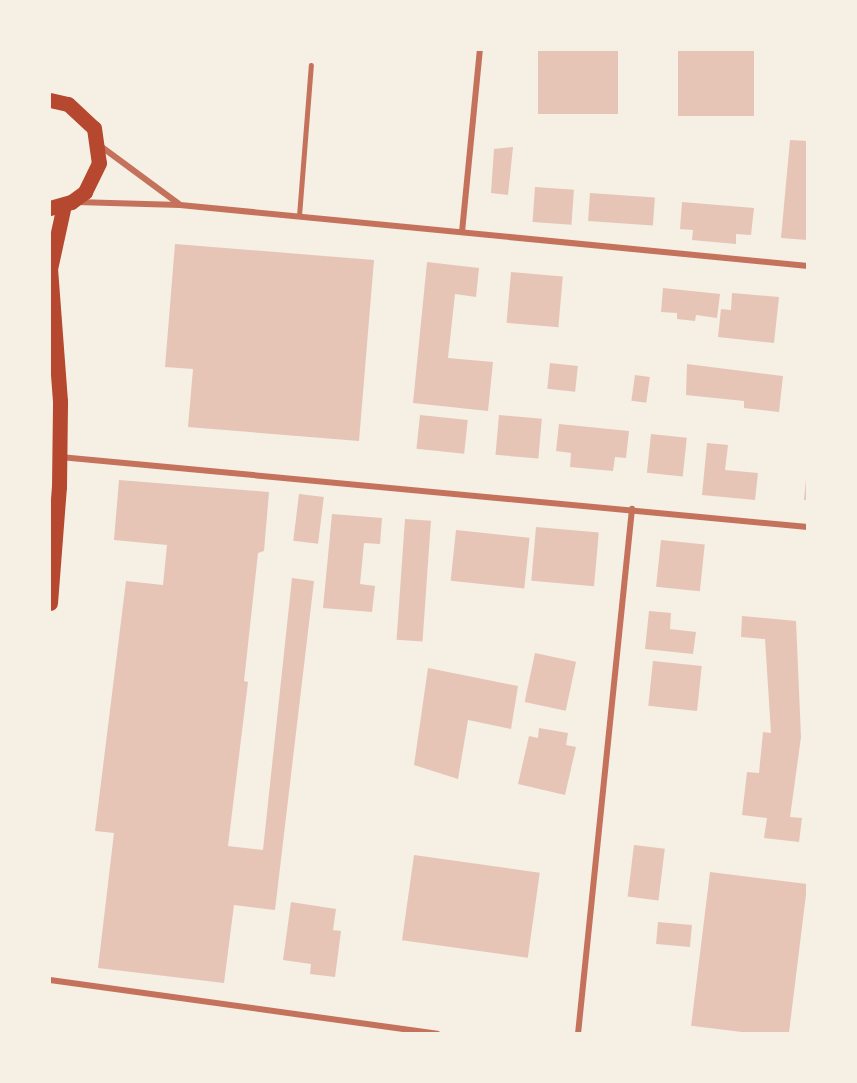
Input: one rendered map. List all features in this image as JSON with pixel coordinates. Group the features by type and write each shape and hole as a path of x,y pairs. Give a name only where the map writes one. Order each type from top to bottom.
{"main road":[{"path":"50,603 60,401 50,269 62,205 94,179 99,163 99,145 94,128 83,114 53,98"}],"street":[{"path":"462,232 480,50"},
{"path":"99,145 180,205"},
{"path":"62,205 180,205 807,266"},
{"path":"59,457 632,509 807,528"},
{"path":"578,1034 632,509"},
{"path":"50,980 437,1034"}],"lane":[{"path":"299,216 302,148 311,65"}],"building":[{"path":"538,50 618,50 618,114 538,114"},
{"path":"678,50 754,50 754,116 678,116"},
{"path":"790,140 807,141 807,240 781,238"},
{"path":"513,147 508,195 491,193 494,149"},
{"path":"535,187 574,190 571,225 533,222"},
{"path":"590,193 655,198 653,225 588,221"},
{"path":"682,202 754,208 751,235 736,234 736,244 692,240 693,230 680,229"},
{"path":"175,244 374,260 359,441 188,427 193,369 165,367"},
{"path":"427,262 479,268 476,297 455,294 448,358 493,362 488,411 413,403"},
{"path":"511,272 563,277 558,327 507,323"},
{"path":"663,288 720,294 717,318 696,315 695,321 677,319 677,313 661,312"},
{"path":"732,293 779,297 774,343 718,337 721,309 731,310"},
{"path":"550,363 578,366 575,392 547,389"},
{"path":"687,364 783,376 779,412 744,408 744,401 686,395"},
{"path":"635,375 650,377 646,403 631,401"},
{"path":"420,415 468,420 464,454 416,449"},
{"path":"499,415 542,419 538,459 496,455"},
{"path":"559,424 629,431 626,458 615,457 613,471 570,467 571,453 556,451"},
{"path":"651,434 687,438 683,477 647,473"},
{"path":"707,443 728,445 725,470 758,473 755,500 702,495"},
{"path":"806,479 807,500 804,500"},
{"path":"119,480 269,492 264,551 258,553 244,681 248,682 228,846 263,850 292,578 314,581 275,910 234,905 224,983 98,968 114,833 95,831 126,581 163,585 167,545 114,540"},
{"path":"299,494 324,497 318,544 293,541"},
{"path":"332,514 382,518 380,544 364,543 360,584 375,586 372,612 323,608"},
{"path":"405,519 431,521 422,642 397,640"},
{"path":"536,527 599,532 594,586 531,581"},
{"path":"456,530 530,538 524,588 451,581"},
{"path":"661,540 705,545 700,591 656,587"},
{"path":"649,611 671,613 670,629 696,632 693,654 645,649"},
{"path":"742,616 796,621 801,737 790,817 802,818 799,842 764,838 767,818 742,815 747,772 759,773 763,732 771,733 765,639 741,637"},
{"path":"535,653 576,662 566,711 525,702"},
{"path":"653,661 702,666 697,711 648,706"},
{"path":"428,668 518,686 511,729 468,720 458,779 414,765"},
{"path":"539,728 568,733 566,745 576,747 565,795 518,784 529,736 538,738"},
{"path":"634,845 665,849 658,900 628,897"},
{"path":"414,855 540,873 528,958 402,940"},
{"path":"710,872 807,884 789,1034 758,1034 691,1026"},
{"path":"291,902 336,909 333,930 341,931 335,977 310,974 311,964 283,960"},
{"path":"658,922 692,925 690,947 656,944"}]}
